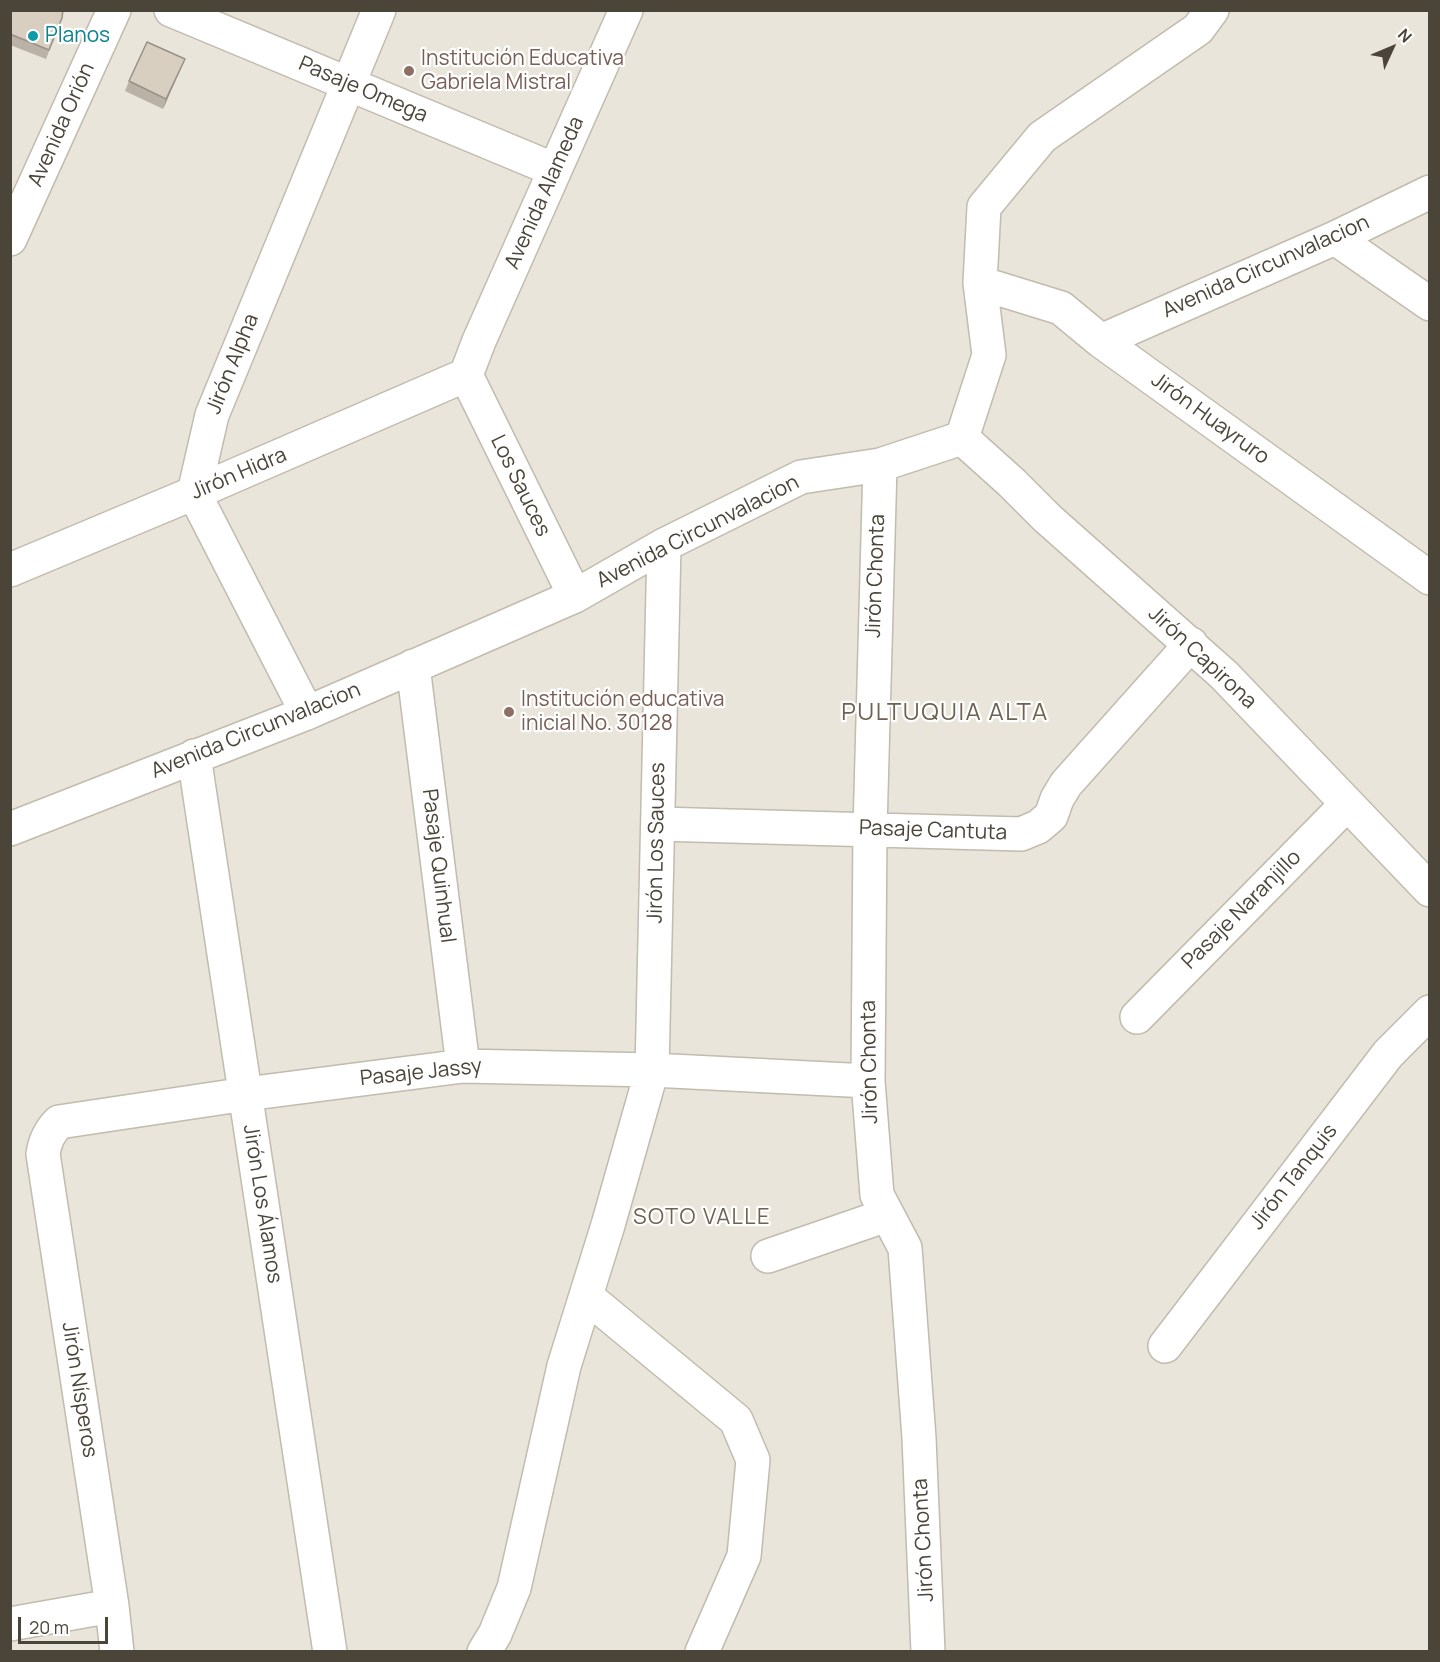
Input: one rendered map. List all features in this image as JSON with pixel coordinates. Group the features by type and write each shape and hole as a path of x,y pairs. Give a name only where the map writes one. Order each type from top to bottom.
{"street":[{"name":"Pasaje Omega","path":"171,10 555,170"},
{"name":"Jirón Alpha","path":"194,493 212,415 379,10"},
{"name":"Avenida Alameda","path":"466,375 626,10"},
{"path":"962,438 989,355 980,283 984,207 1042,137 1198,29 1212,10"},
{"name":"Avenida Orión","path":"10,239 117,11"},
{"name":"Avenida Circunvalacion","path":"1101,341 1335,238 1430,192"},
{"path":"1335,238 1430,304"},
{"name":"Jirón Huayruro","path":"980,283 1061,308 1101,341 1430,578"},
{"name":"Jirón Hidra","path":"10,570 466,375"},
{"name":"Los Sauces","path":"466,375 575,596"},
{"name":"Avenida Circunvalacion","path":"10,829 307,713 575,596 664,544 801,477 880,465 962,438"},
{"name":"Jirón Capirona","path":"962,438 1047,518 1224,675 1430,890"},
{"name":"Jirón Chonta","path":"880,465 870,829 868,1082 877,1195 905,1248 919,1438 928,1652"},
{"path":"194,493 307,713"},
{"name":"Jirón Los Sauces","path":"484,1652 495,1634 514,1588 564,1365 608,1225 652,1070 664,544"},
{"name":"Pasaje Cantuta","path":"658,824 1021,834 1038,827 1051,816 1066,784 1191,644"},
{"name":"Pasaje Quinhual","path":"413,666 463,1066"},
{"name":"Jirón Los Álamos","path":"194,756 330,1652"},
{"name":"Pasaje Naranjillo","path":"1137,1017 1347,804"},
{"name":"Jirón Tanquis","path":"1164,1346 1388,1054 1430,1012"},
{"name":"Pasaje Jassy","path":"51,1130 59,1122 246,1094 463,1066 652,1070 868,1082"},
{"name":"Jirón Nísperos","path":"51,1130 45,1142 43,1154 112,1606 117,1652"},
{"path":"768,1256 887,1215"},
{"path":"586,1296 736,1420 753,1460 744,1556 702,1652"},
{"path":"10,1624 112,1606"}],"shaded area":[{"path":"11,11 1429,11 1429,1651 11,1651"}],"building":[{"name":"Planos","path":"10,10 63,10 49,50 10,34"},
{"path":"147,42 185,59 166,99 129,81"}],"place":[{"name":"Planos","path":"33,36"},
{"name":"Institución Educativa Gabriela Mistral","path":"409,71"},
{"name":"Institución educativa inicial No. 30128","path":"509,712"}],"district":[{"name":"PULTUQUIA ALTA","path":"945,713"},
{"name":"SOTO VALLE","path":"702,1218"}]}
